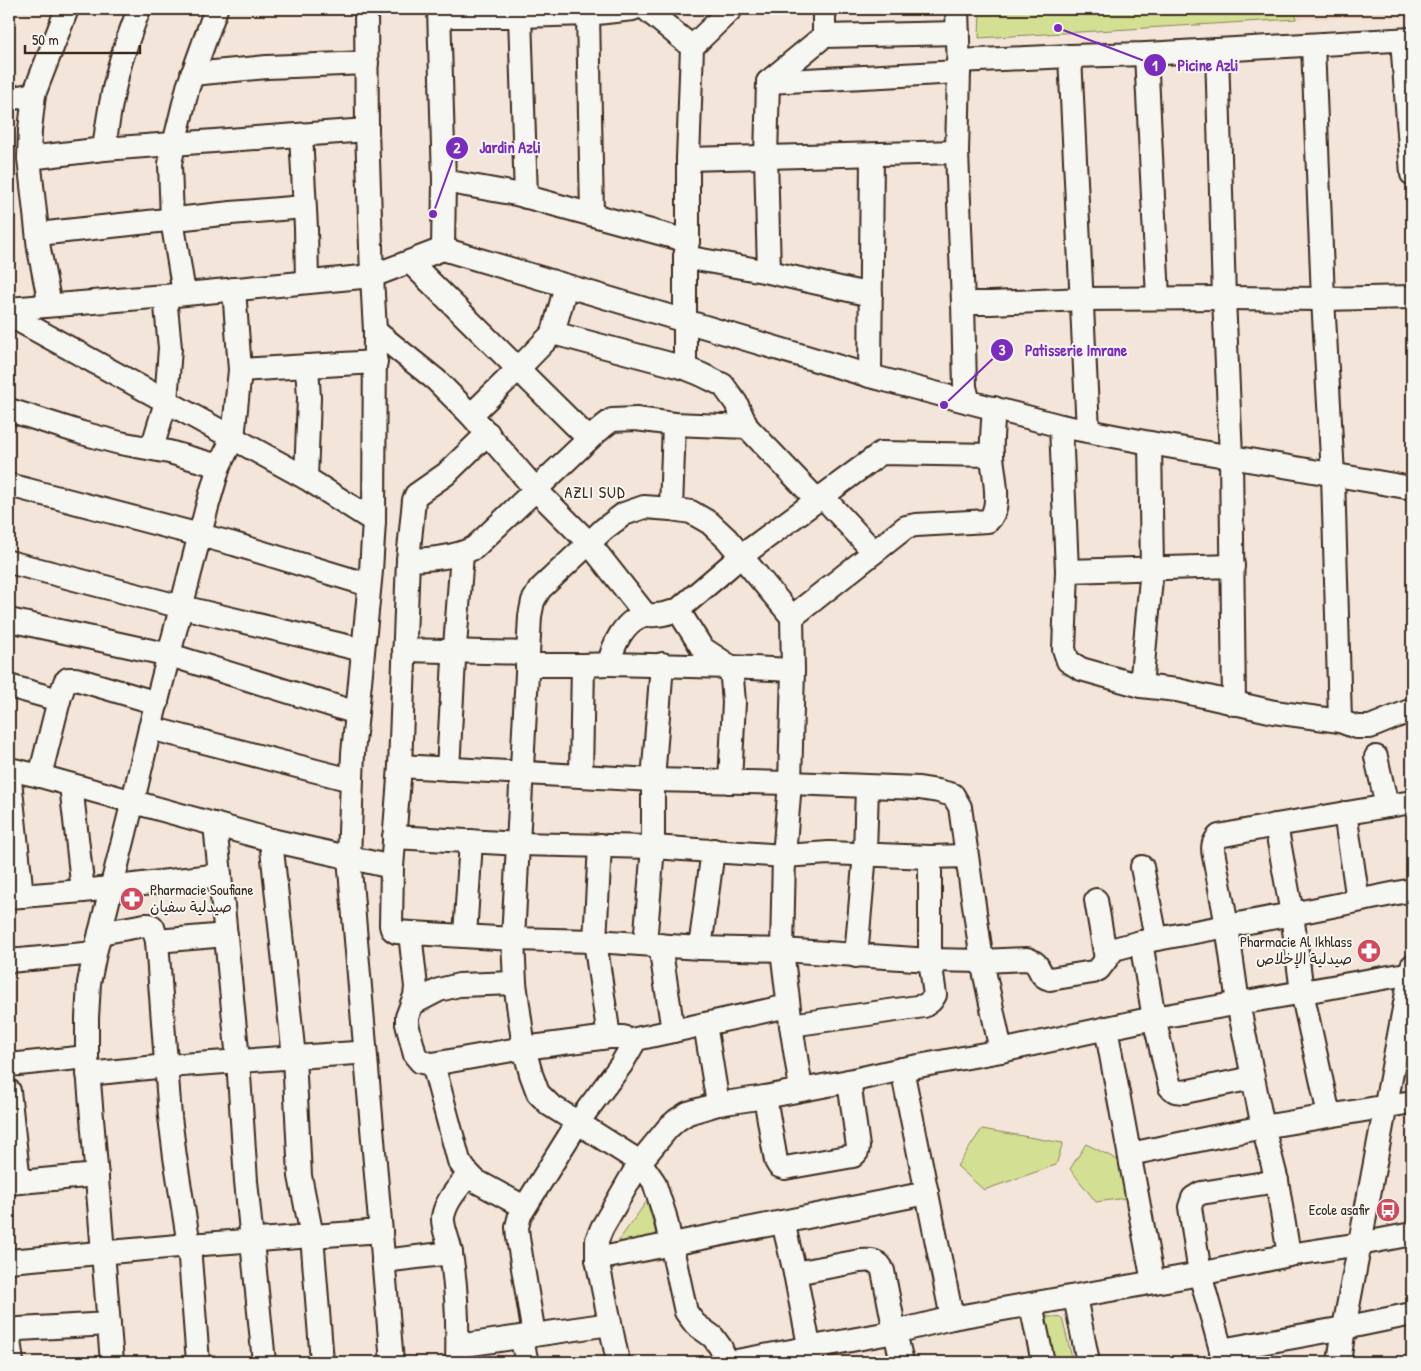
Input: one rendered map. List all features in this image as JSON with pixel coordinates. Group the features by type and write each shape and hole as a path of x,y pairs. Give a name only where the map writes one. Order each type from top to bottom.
{"street":[{"path":"50,305 39,249 29,158 30,130 34,94 68,9"},
{"path":"104,149 108,116 117,75 139,9"},
{"path":"152,448 166,402 174,295 170,164 192,74 216,9"},
{"path":"366,9 367,130 372,276 376,331 374,521 351,780 349,858 392,1362"},
{"path":"444,249 440,12 520,16 588,14 633,9"},
{"path":"646,9 692,48"},
{"path":"685,368 686,249 692,48 731,9"},
{"path":"824,9 824,36"},
{"path":"957,9 958,152 964,387 969,402"},
{"path":"588,14 592,214"},
{"path":"520,16 526,197"},
{"path":"769,272 766,157 768,82 824,36 958,33"},
{"path":"768,82 1070,56 1146,54 1407,40 1412,174"},
{"path":"1313,45 1323,299 1333,475 1340,721"},
{"path":"1217,50 1224,298 1231,456 1234,704"},
{"path":"1146,54 1158,298"},
{"path":"1070,56 1088,431"},
{"path":"192,74 267,67 367,63"},
{"path":"9,98 34,94"},
{"path":"29,158 104,149 367,130"},
{"path":"301,135 307,282"},
{"path":"688,159 958,152"},
{"path":"870,376 872,155"},
{"path":"444,181 526,197 592,214 686,249 769,272 871,296"},
{"path":"38,234 304,207"},
{"path":"9,309 372,276 444,249 870,376 1061,426 1412,488"},
{"path":"410,262 589,439"},
{"path":"471,415 553,333 566,286"},
{"path":"112,1362 88,1066 87,1018 90,983 97,943 207,507 219,466 233,438 240,370 234,288"},
{"path":"963,303 1083,299 1412,297"},
{"path":"9,315 306,478 374,521"},
{"path":"376,331 436,380 471,415 536,490 589,543 645,614"},
{"path":"553,333 685,368 723,385 736,403 746,427 874,552"},
{"path":"240,370 376,362"},
{"path":"306,478 308,366"},
{"path":"792,617 906,527 988,521 992,517 996,490 992,454 994,408"},
{"path":"9,410 92,436 169,452 219,466"},
{"path":"408,560 434,559 462,554 474,548 589,439 612,420 636,419 674,424 746,427"},
{"path":"671,509 674,424"},
{"path":"1061,426 1067,570 1064,649 1068,661 1081,669 1141,686 1177,690 1274,712 1340,721 1356,727 1370,726 1412,710"},
{"path":"488,433 446,474 416,495 413,508 408,560 400,766 392,867 391,925 392,929 396,932 700,948 782,950 930,960 982,961 1027,959 1038,964 1041,974 1045,978 1050,979 1093,972 1099,969 1114,949 1148,940 1412,890"},
{"path":"1141,686 1152,568 1150,443"},
{"path":"609,664 614,645 624,629 633,620 645,614 655,615 678,610 740,557 881,453 992,454"},
{"path":"9,485 234,544 369,585"},
{"path":"726,1362 721,1348 713,1337 695,1324 686,1312 665,1216 654,1182 640,1162 550,1105 538,1093 530,1074 524,1048 515,983 513,939 527,659 533,601 540,589 604,529 624,514 644,507 691,512 710,523 727,540 792,617 793,670 790,783 784,856 782,950 801,1089"},
{"path":"448,769 462,554"},
{"path":"9,562 182,608 362,650"},
{"path":"1067,570 1233,566"},
{"path":"678,610 702,648 731,667"},
{"path":"9,620 170,655 358,713"},
{"path":"404,650 455,651 583,665 662,664 793,670"},
{"path":"662,664 653,780 652,945 672,1031"},
{"path":"581,775 583,665"},
{"path":"730,782 734,702 731,667"},
{"path":"40,776 65,682 70,679 76,679 157,703"},
{"path":"9,686 59,700"},
{"path":"150,728 351,780"},
{"path":"1376,757 1387,806"},
{"path":"400,766 653,780 919,788 954,795 960,807 982,961 1001,1051"},
{"path":"220,875 15,897 9,770 40,776 271,840 392,867"},
{"path":"71,786 83,891"},
{"path":"856,956 865,854 866,787"},
{"path":"1289,1255 1277,1181 1263,1127 1238,1003 1212,848 1214,841 1220,836 1412,802"},
{"path":"1345,813 1358,900"},
{"path":"215,824 238,1060 246,1181 264,1362"},
{"path":"1276,825 1292,914 1302,992 1329,1115"},
{"path":"394,837 519,844 653,847 784,856 829,853 930,857 966,856"},
{"path":"271,840 294,1057 300,1176 312,1236 322,1362"},
{"path":"465,936 471,840"},
{"path":"600,845 595,941 608,1036"},
{"path":"700,948 713,850"},
{"path":"410,933 416,987 407,1024 415,1055 421,1062 433,1064 608,1036 636,1039 704,1024 924,1006 935,995 930,960 930,857"},
{"path":"1142,867 1154,1018 1170,1087 1184,1092 1253,1078"},
{"path":"1096,900 1106,959"},
{"path":"9,961 97,943 145,925 153,927 156,941 175,1158 189,1245 198,1362"},
{"path":"156,941 226,935"},
{"path":"618,1362 597,1259 597,1240 640,1162 668,1128 676,1120 688,1113 718,1104 849,1081 1154,1018 1412,971 1339,1362"},
{"path":"412,1004 439,990 459,985 515,983"},
{"path":"704,1024 718,1104"},
{"path":"1106,1028 1153,1282"},
{"path":"527,1362 527,1336 517,1227 520,1215 578,1122 621,1065 636,1039"},
{"path":"9,1065 167,1066 366,1051"},
{"path":"433,1064 459,1162 476,1181 524,1208"},
{"path":"902,1069 952,1318"},
{"path":"765,1097 776,1161 779,1166 785,1168 853,1156 857,1152 858,1147 849,1081"},
{"path":"9,1091 14,1182 97,1175"},
{"path":"1130,1154 1263,1127 1412,1102"},
{"path":"469,1174 448,1203 443,1222 451,1253 458,1316 457,1354 527,1336 610,1324"},
{"path":"1277,1181 1201,1193 1193,1198 1190,1208 1200,1274 1222,1356 1412,1314"},
{"path":"597,1259 927,1193"},
{"path":"783,1222 811,1355"},
{"path":"9,1261 381,1231"},
{"path":"731,1362 811,1355 952,1318 1412,1234"},
{"path":"384,1261 451,1253"},
{"path":"795,1273 860,1261 870,1260 877,1262 883,1272 894,1332 902,1362"},
{"path":"1075,1297 1088,1362"},
{"path":"1031,1305 1043,1362"},
{"path":"12,1362 9,1340 13,1332 19,1329 109,1324"}],"shaded area":[{"path":"1296,9 1412,9 1412,17 1296,19"}],"green space":[{"path":"980,9 1296,9 1296,19 979,38"},
{"path":"982,1129 1063,1143 1056,1165 984,1190 957,1166"},
{"path":"1086,1144 1118,1160 1126,1198 1096,1202 1070,1169"},
{"path":"647,1201 658,1241 626,1250 619,1240"},
{"path":"1041,1316 1062,1318 1073,1362 1051,1362"}],"place":[{"name":"Picine Azli","path":"1058,28"},
{"name":"Jardin Azli","path":"433,214"},
{"name":"Patisserie Imrane","path":"944,405"},
{"name":"Pharmacie Soufiane صيدلية سفيان","path":"132,899"},
{"name":"Pharmacie Al Ikhlass صيدلية الإخلاص","path":"1369,951"},
{"name":"Ecole asafir","path":"1388,1210"}],"district":[{"name":"AZLI SUD","path":"595,492"}]}
